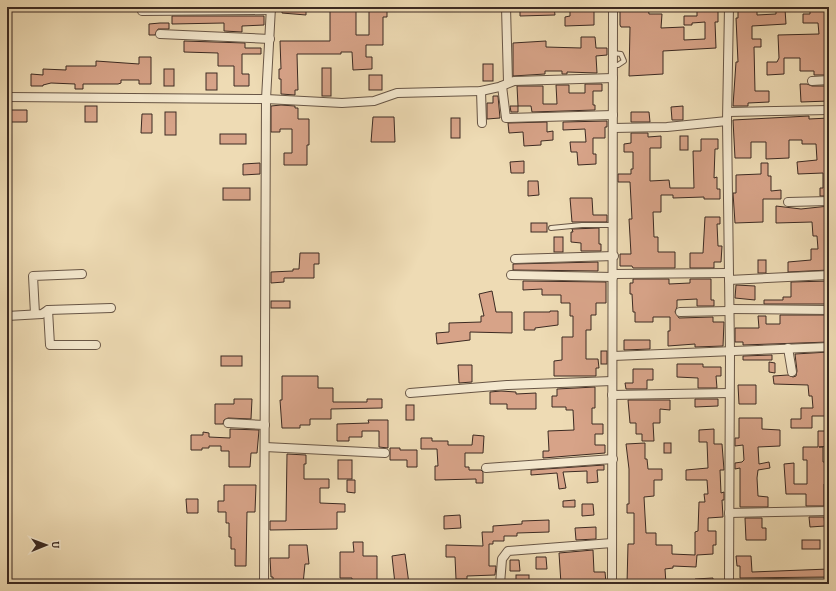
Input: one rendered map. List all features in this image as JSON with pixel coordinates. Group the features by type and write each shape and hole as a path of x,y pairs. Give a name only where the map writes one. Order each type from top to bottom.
{"street":[{"path":"506,7 506,118 613,115"},
{"path":"612,584 612,381 614,356 613,7"},
{"path":"729,7 729,112 727,121 730,352 729,584 829,582"},
{"path":"142,11 271,8 266,99 264,584"},
{"path":"160,34 270,39"},
{"path":"7,97 266,99 348,103 374,101 397,93 481,91 505,84 613,78"},
{"path":"812,81 829,80"},
{"path":"481,91 482,123"},
{"path":"729,112 829,110"},
{"path":"613,128 667,127 727,121"},
{"path":"788,202 829,201"},
{"path":"516,259 614,256"},
{"path":"35,314 33,276 82,274"},
{"path":"511,275 829,275"},
{"path":"7,316 42,314 48,310 111,308"},
{"path":"48,310 50,345 96,345"},
{"path":"680,312 729,310 829,310"},
{"path":"614,356 829,347"},
{"path":"788,348 792,372"},
{"path":"410,393 507,385 612,381"},
{"path":"612,395 729,392"},
{"path":"228,423 265,425"},
{"path":"265,447 385,453"},
{"path":"486,468 613,459"},
{"path":"729,514 829,511"},
{"path":"500,584 502,560 508,551 612,543"}],"lane":[{"path":"551,228 582,225 614,225"}],"building":[{"path":"282,7 306,7 306,15 282,13"},
{"path":"330,7 342,7 342,11 356,11 356,35 369,35 369,8 387,7 387,17 383,17 383,45 366,45 366,57 372,57 372,69 353,70 352,52 341,52 341,54 297,54 298,90 295,90 295,95 281,94 281,79 279,79 279,69 281,69 280,41 330,41"},
{"path":"520,7 554,7 555,15 520,16"},
{"path":"570,7 594,7 594,25 565,26 565,17 570,16"},
{"path":"620,7 648,7 649,14 662,14 661,28 684,27 684,40 705,39 705,22 684,25 684,16 697,16 697,7 718,7 718,22 715,22 716,48 663,51 663,74 629,76 630,27 621,27 620,25"},
{"path":"738,7 757,7 757,15 776,14 776,9 785,9 786,24 752,26 752,39 761,39 761,47 754,47 755,91 769,91 769,102 748,103 748,106 733,106 736,62 738,62 736,18 738,18"},
{"path":"810,7 829,7 829,75 814,75 814,71 800,71 800,58 784,58 784,74 767,75 767,62 777,62 779,58 778,35 819,34 818,23 803,23 803,14 810,14"},
{"path":"172,16 264,16 264,25 242,26 242,32 224,31 224,23 172,24"},
{"path":"169,23 169,29 158,29 155,35 149,35 149,24"},
{"path":"581,37 595,37 596,48 607,48 607,55 596,56 597,73 567,72 567,74 562,74 562,71 545,71 545,74 513,76 513,43 546,41 546,47 581,48"},
{"path":"184,41 245,43 245,48 261,48 261,54 242,54 242,74 249,74 249,86 234,86 234,66 218,66 218,53 184,52"},
{"path":"139,57 151,57 151,84 139,84 139,80 121,80 121,83 118,84 83,84 83,89 75,89 75,84 51,83 43,86 31,86 31,74 43,75 43,69 66,70 66,66 96,66 96,61 139,64"},
{"path":"483,64 493,64 493,81 483,81"},
{"path":"322,68 331,68 331,96 322,96"},
{"path":"164,69 174,69 174,86 164,86"},
{"path":"206,73 217,73 217,90 206,90"},
{"path":"369,75 382,75 382,90 369,90"},
{"path":"585,84 602,84 602,91 593,91 593,105 595,105 595,110 532,112 531,106 518,106 517,86 543,86 543,104 557,104 556,85 569,85 569,93 585,93"},
{"path":"800,84 829,86 829,101 801,102"},
{"path":"493,96 498,96 500,118 487,119 487,103 493,103"},
{"path":"85,106 97,106 97,122 85,122"},
{"path":"271,106 295,106 295,108 298,108 298,119 309,119 307,165 284,165 284,153 292,153 292,129 280,129 280,132 271,132"},
{"path":"510,106 518,106 518,112 511,112"},
{"path":"683,106 683,120 672,120 671,107"},
{"path":"9,110 27,110 27,122 8,122"},
{"path":"165,112 176,112 176,135 165,135"},
{"path":"631,112 649,112 650,122 631,122"},
{"path":"142,114 152,114 152,133 141,133"},
{"path":"809,116 809,119 829,118 829,196 820,196 820,188 823,188 823,173 798,174 797,162 817,160 816,144 802,144 802,140 789,140 789,158 766,159 766,142 751,142 751,158 735,158 733,120"},
{"path":"373,117 394,117 395,142 371,142"},
{"path":"451,118 460,118 460,138 451,138"},
{"path":"607,121 607,127 605,127 605,138 593,138 593,154 596,154 596,164 578,165 577,152 571,152 570,142 586,142 585,129 563,130 563,122"},
{"path":"547,122 547,132 553,131 553,140 541,141 541,145 524,146 523,132 509,133 508,123"},
{"path":"631,133 648,133 648,137 661,136 661,148 650,148 650,181 669,180 670,188 694,188 693,151 701,151 701,139 718,139 718,149 715,149 714,178 717,177 717,189 720,189 720,199 704,199 704,197 673,198 673,195 661,195 661,212 653,212 654,237 658,237 658,252 675,252 675,268 633,268 632,266 620,266 620,254 631,254 629,219 632,219 630,182 618,182 618,174 631,174 631,169 633,169 633,152 624,152 624,144 631,143"},
{"path":"220,134 246,134 246,144 220,144"},
{"path":"680,136 688,136 688,150 680,150"},
{"path":"524,161 524,173 511,173 510,162"},
{"path":"260,163 260,174 243,175 243,164"},
{"path":"761,163 768,163 768,176 771,176 771,191 781,190 781,199 763,199 763,222 735,223 733,193 736,193 736,175 761,174"},
{"path":"528,181 538,181 539,195 528,196"},
{"path":"223,188 250,188 250,200 223,200"},
{"path":"570,198 592,198 593,215 607,215 607,222 572,222"},
{"path":"776,206 801,209 829,206 829,270 788,272 788,262 811,260 811,249 818,249 817,236 813,236 812,222 776,223"},
{"path":"705,217 720,217 720,224 717,224 718,246 722,246 721,262 714,262 714,268 690,268 690,253 703,253"},
{"path":"531,223 547,223 547,232 531,232"},
{"path":"599,228 599,244 601,244 601,251 581,251 581,243 571,242 571,232 573,232 572,229"},
{"path":"554,237 563,237 563,252 554,252"},
{"path":"300,253 319,253 319,264 314,264 314,278 284,278 284,282 271,283 271,272 293,271 293,269 299,269"},
{"path":"758,260 766,260 766,273 758,273"},
{"path":"598,262 598,271 513,270 513,264"},
{"path":"633,279 669,279 669,284 690,283 690,279 711,279 711,300 714,300 714,306 697,306 697,299 677,300 675,312 679,318 713,317 713,322 724,322 723,346 695,347 695,344 668,346 670,317 653,317 653,322 635,322 632,294 630,294 630,283 633,283"},
{"path":"523,281 606,282 606,303 596,303 596,315 591,315 591,330 586,330 586,359 598,359 599,368 596,368 596,376 554,376 554,361 562,360 562,337 573,337 573,316 570,316 570,303 561,303 561,295 542,295 542,289 523,290"},
{"path":"829,281 829,304 764,304 764,300 783,300 783,297 791,297 791,282"},
{"path":"736,285 755,286 755,300 735,298"},
{"path":"492,291 496,312 512,312 512,333 470,332 470,340 437,344 436,333 449,332 449,323 481,322 481,316 484,316 479,294"},
{"path":"271,301 290,301 290,308 271,308"},
{"path":"558,311 558,325 535,328 535,330 524,330 524,312"},
{"path":"780,315 829,315 829,342 743,345 743,342 735,342 735,328 759,328 758,316 766,316 766,324 780,324"},
{"path":"624,340 650,340 650,349 624,350"},
{"path":"601,351 607,351 607,364 601,364"},
{"path":"829,352 829,407 826,407 826,416 812,416 812,428 791,428 791,419 801,419 801,408 813,408 812,396 809,396 808,385 774,384 773,376 796,376 797,371 795,354"},
{"path":"772,355 772,360 743,360 743,356"},
{"path":"221,356 242,356 242,366 221,366"},
{"path":"769,362 775,363 775,373 769,372"},
{"path":"677,364 703,364 703,367 721,367 721,376 716,376 717,388 698,388 698,378 677,377"},
{"path":"458,365 472,365 472,382 459,383"},
{"path":"633,369 653,369 653,380 647,380 647,389 626,389 625,383 633,383"},
{"path":"282,376 318,376 318,388 333,388 333,402 367,402 367,399 382,399 382,408 331,409 331,419 310,419 310,425 300,425 300,428 282,428 280,400 282,400"},
{"path":"738,385 756,385 756,404 739,404"},
{"path":"595,387 595,408 592,408 592,424 603,424 603,434 595,434 595,445 605,445 605,453 543,458 543,451 549,451 548,431 574,430 573,410 566,410 566,407 552,407 552,396 557,396 557,389"},
{"path":"490,392 516,392 516,394 536,393 536,409 507,409 507,404 490,404"},
{"path":"234,399 252,399 251,419 228,418 224,420 223,424 215,424 215,404 234,404"},
{"path":"695,399 718,399 718,406 695,407"},
{"path":"628,400 670,400 670,410 660,409 660,423 653,423 654,441 642,441 642,434 636,434 636,423 630,423"},
{"path":"406,405 414,405 414,420 406,420"},
{"path":"739,418 762,418 762,429 780,430 780,446 758,447 759,464 769,462 770,468 758,470 757,478 758,496 768,497 768,507 740,507 740,468 735,469 735,463 742,462 744,460 743,445 735,446 735,438 739,438"},
{"path":"368,420 388,420 388,448 379,447 379,431 362,431 362,437 349,437 349,441 337,441 337,424 369,423"},
{"path":"230,429 259,430 257,453 251,453 250,467 229,467 229,451 221,451 221,446 209,446 209,448 202,448 202,450 191,450 191,435 203,435 203,432 209,433 209,437 230,438"},
{"path":"714,429 714,444 722,444 724,470 720,470 721,493 724,492 724,500 722,500 723,517 708,518 708,531 716,531 716,545 713,545 713,554 697,555 696,567 673,566 673,568 665,569 666,584 655,584 655,580 643,580 643,584 627,584 628,544 634,544 634,513 627,513 627,504 629,504 629,469 626,444 645,443 645,459 647,459 648,469 662,469 662,480 654,480 654,496 644,497 646,533 656,533 656,545 672,545 672,554 695,555 695,532 698,531 699,502 705,502 704,494 708,494 707,480 686,480 686,470 708,468 707,442 699,442 699,430"},
{"path":"818,431 829,431 829,446 819,447 823,447 823,462 827,462 829,482 824,484 824,506 806,506 806,494 786,494 784,464 794,463 794,484 807,484 807,460 803,460 803,447 818,447"},
{"path":"473,435 484,436 483,453 465,453 465,467 469,467 469,470 481,470 483,472 483,483 476,483 476,479 435,480 435,466 438,466 437,449 421,449 421,438 432,438 432,441 448,441 448,445 472,445"},
{"path":"664,443 671,443 671,453 664,453"},
{"path":"390,448 400,448 400,450 417,450 417,467 407,467 407,460 390,460"},
{"path":"287,454 306,455 306,464 304,464 304,479 329,479 329,488 320,488 320,503 345,504 345,512 337,512 337,529 270,530 270,521 286,521"},
{"path":"338,460 352,460 352,479 338,479"},
{"path":"604,465 604,470 597,470 598,482 587,483 587,471 563,472 566,488 559,489 557,473 531,475 531,470"},
{"path":"347,480 355,480 355,493 347,492"},
{"path":"224,485 256,485 255,512 247,512 246,566 235,566 235,549 231,549 231,537 229,537 229,523 226,523 226,512 218,512 218,501 224,501"},
{"path":"186,499 198,499 198,513 187,513"},
{"path":"575,500 575,507 563,507 563,501"},
{"path":"582,504 593,504 594,515 582,516"},
{"path":"460,515 461,528 444,529 444,516"},
{"path":"809,517 824,517 825,526 810,527"},
{"path":"745,518 762,518 762,528 766,528 766,540 746,540"},
{"path":"549,520 549,532 517,533 517,536 504,536 504,541 493,541 493,544 489,544 489,566 496,566 495,575 467,576 467,579 456,579 455,557 446,557 446,545 483,546 482,532 493,532 493,526 522,524 522,521"},
{"path":"596,527 596,539 576,540 575,528"},
{"path":"802,540 820,540 820,549 802,549"},
{"path":"353,542 363,542 363,556 377,556 377,580 363,580 363,584 352,584 352,578 340,578 340,552 354,552"},
{"path":"289,545 307,545 309,564 305,564 303,584 273,584 270,558 289,558"},
{"path":"593,550 594,572 605,572 606,583 561,584 559,553"},
{"path":"405,554 409,584 395,584 392,556"},
{"path":"736,556 751,556 752,572 829,569 829,577 740,578 740,566 737,566"},
{"path":"536,557 546,557 547,569 536,569"},
{"path":"510,560 519,560 520,571 510,571"},
{"path":"516,575 529,575 529,584 516,584"},
{"path":"713,578 713,584 695,584 695,579"}]}
